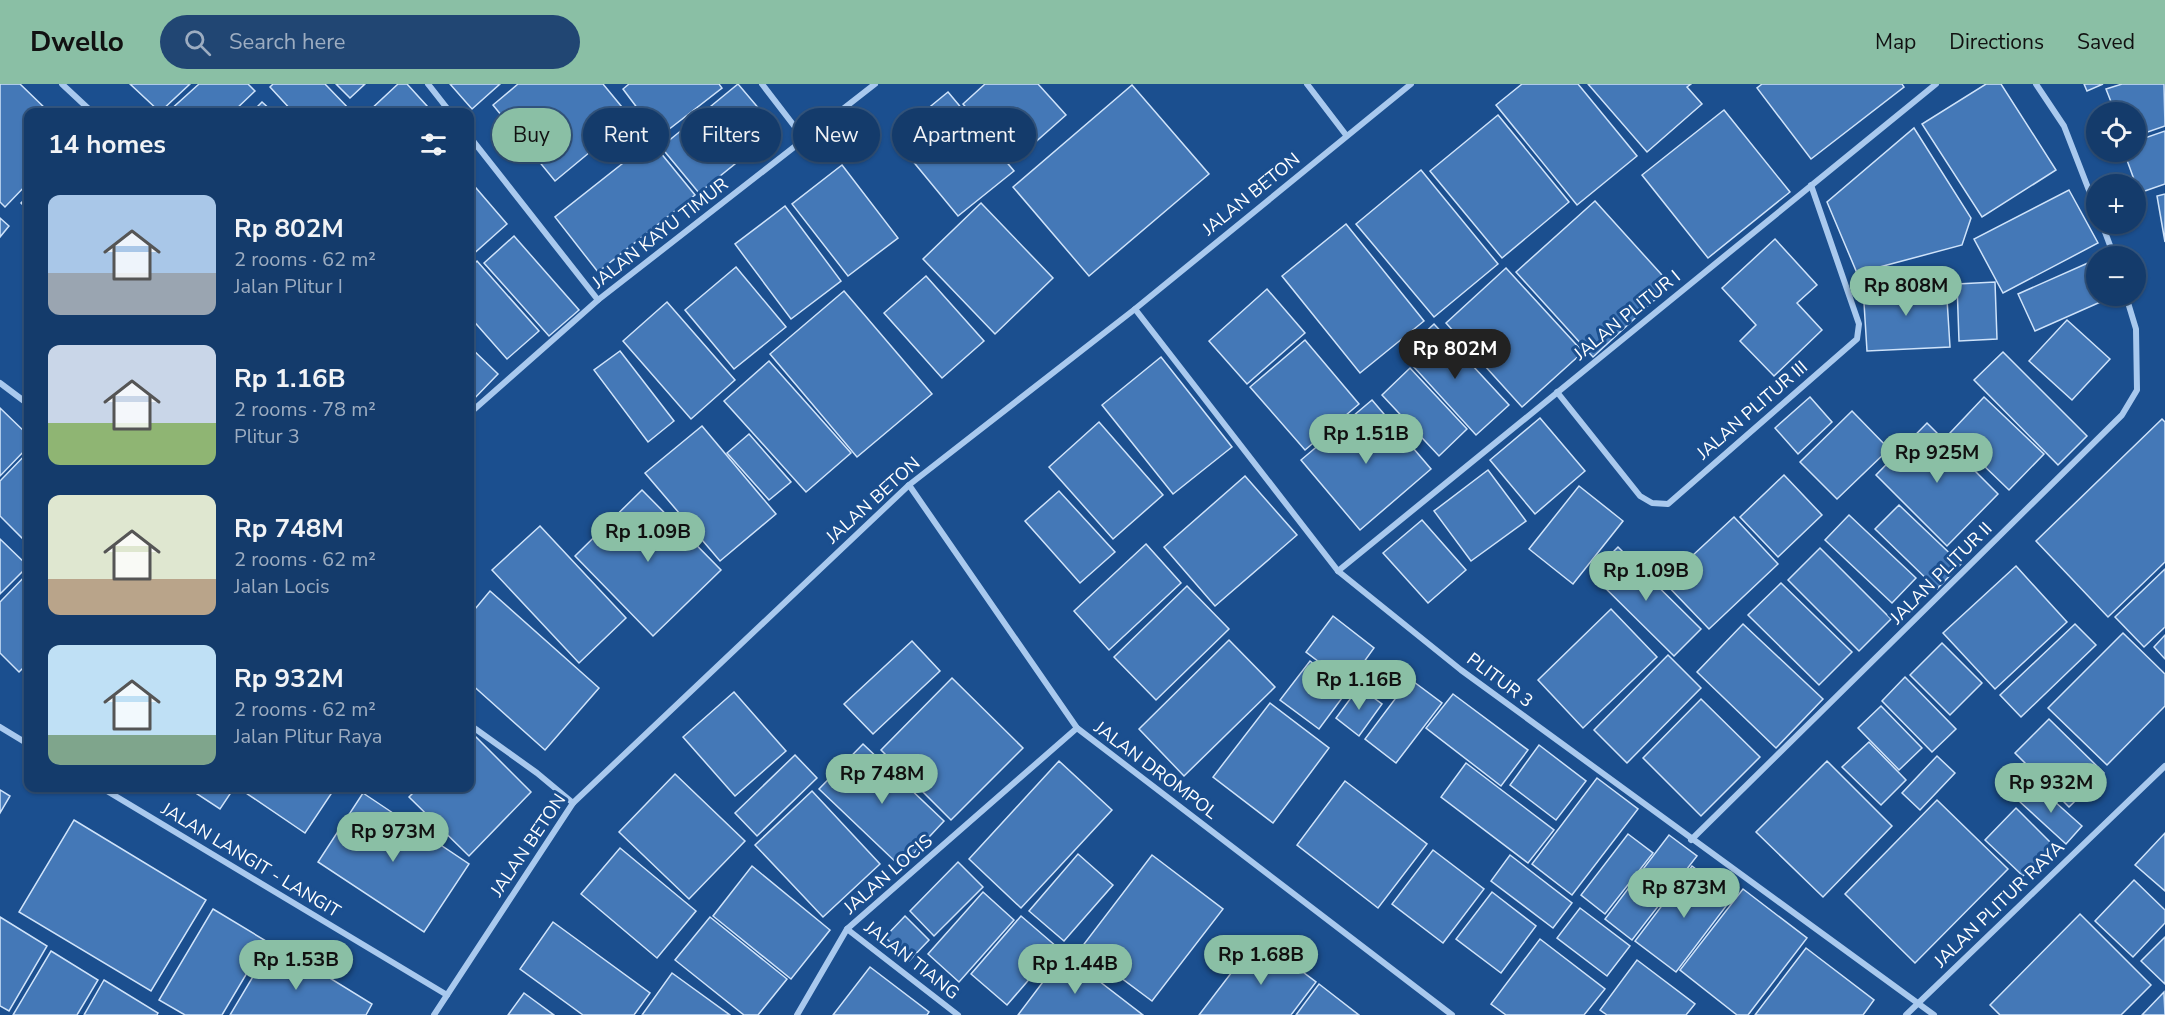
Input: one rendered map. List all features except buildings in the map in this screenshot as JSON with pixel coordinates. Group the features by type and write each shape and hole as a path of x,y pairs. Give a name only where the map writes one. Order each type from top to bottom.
{"street":[{"path":"62,84 88,108"},
{"path":"428,84 447,108"},
{"path":"762,84 793,123"},
{"name":"JALAN KAYU TIMUR","path":"845,108 875,84"},
{"path":"1307,84 1346,135"},
{"name":"JALAN BETON","path":"434,1015 573,803 909,485 1135,309 1411,84"},
{"name":"JALAN PLITUR I","path":"1338,571 1936,84"},
{"path":"2036,84 2064,126 2086,183"},
{"path":"474,142 598,300"},
{"name":"JALAN KAYU TIMUR","path":"474,409 598,300 793,150"},
{"name":"JALAN PLITUR III","path":"1557,392 1640,496 1652,503 1668,504 1857,339 1859,324 1810,185"},
{"name":"JALAN PLITUR II","path":"1691,840 2122,415 2137,390 2136,330 2129,306"},
{"name":"PLITUR 3","path":"1135,309 1338,571 1461,670 1691,840 1934,1015"},
{"path":"0,383 24,401"},
{"name":"JALAN DROMPOL","path":"909,485 1077,728 1452,1015"},
{"path":"0,727 24,742"},
{"path":"474,728 537,773 573,803"},
{"name":"JALAN LOCIS","path":"797,1015 847,929 1077,728"},
{"name":"JALAN PLITUR RAYA","path":"1906,1015 2165,766"},
{"name":"JALAN LANGIT - LANGIT","path":"109,792 447,994"},
{"name":"JALAN TIANG","path":"847,929 958,1015"}]}
